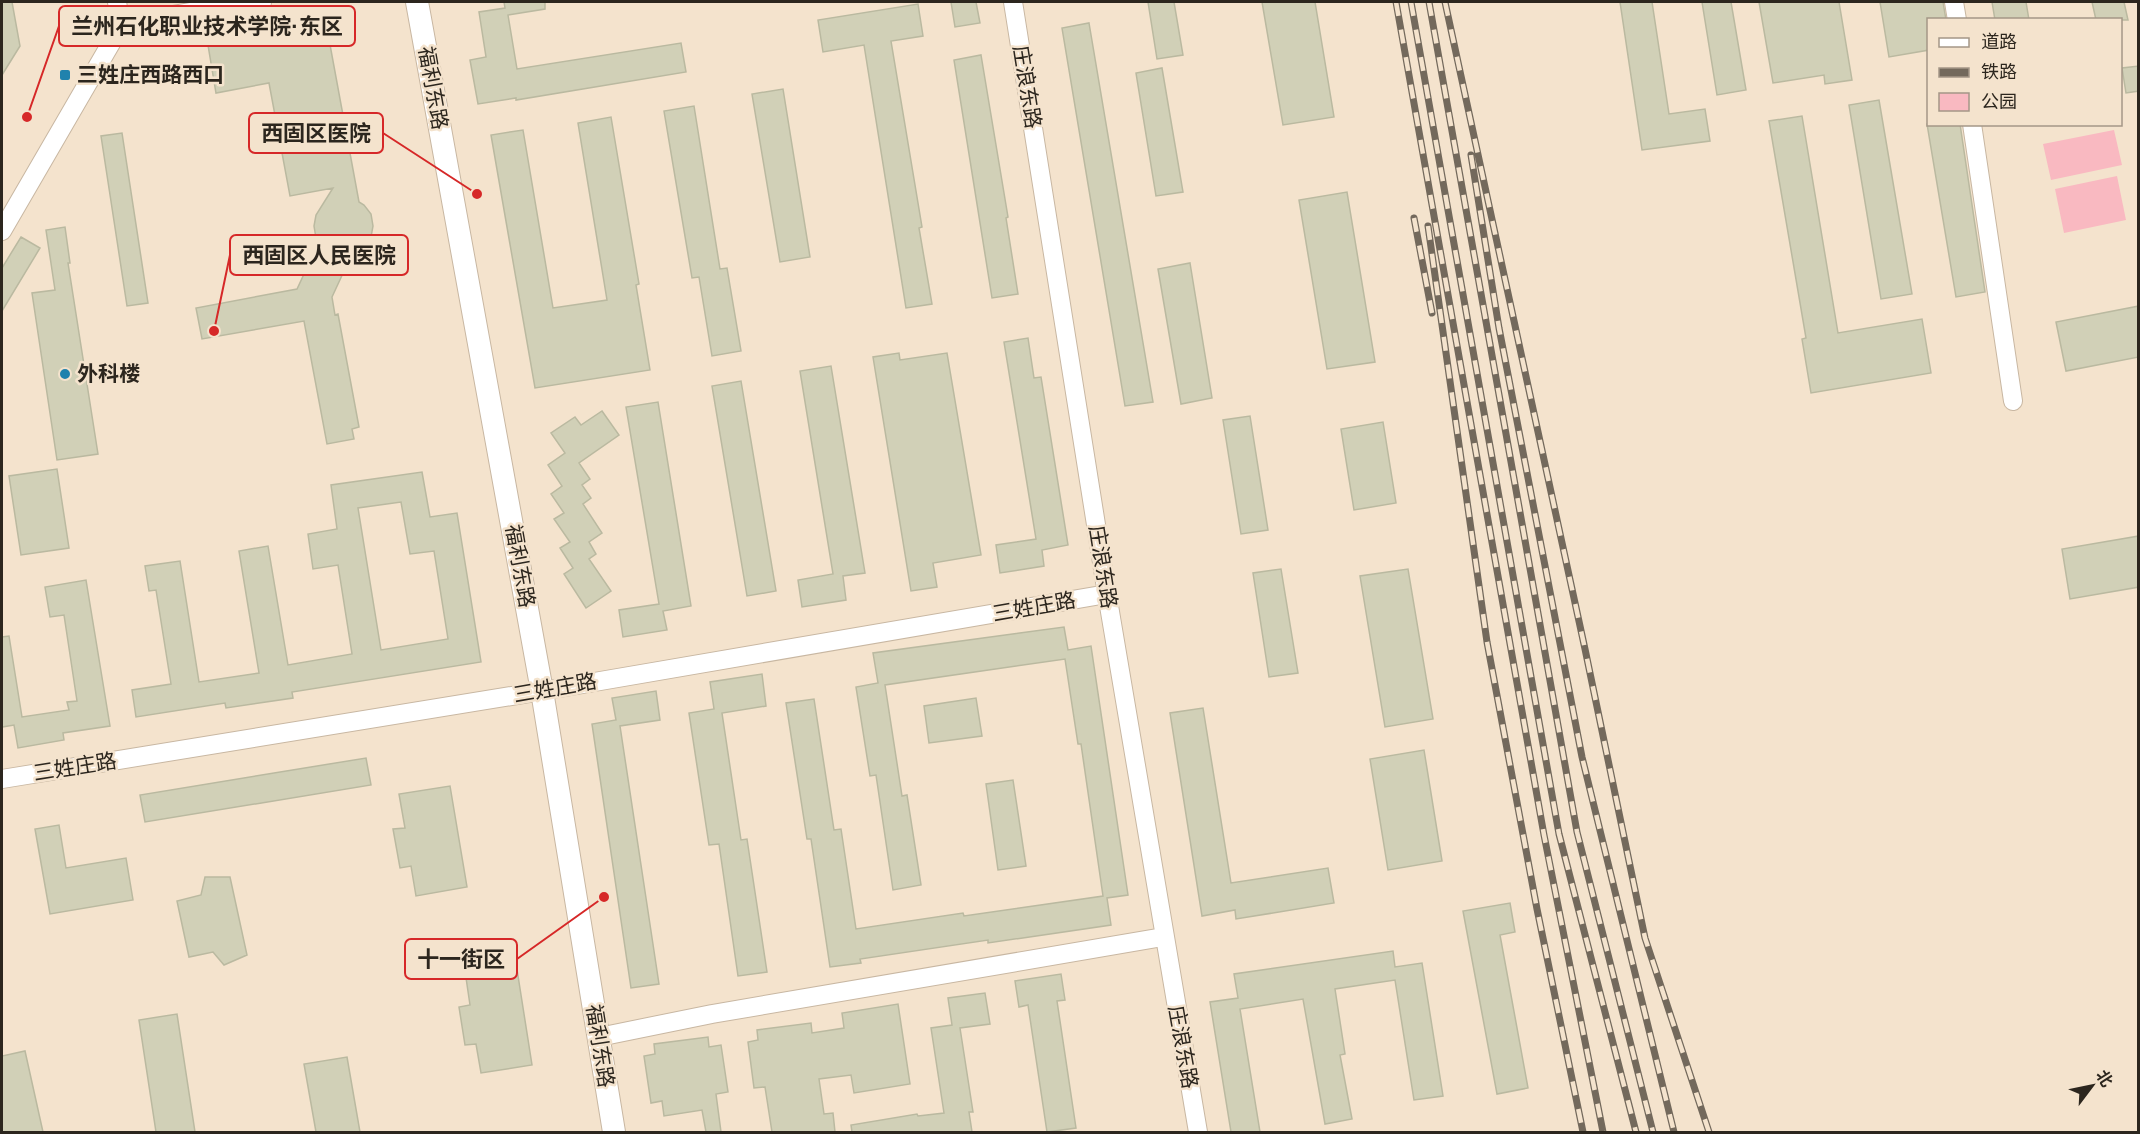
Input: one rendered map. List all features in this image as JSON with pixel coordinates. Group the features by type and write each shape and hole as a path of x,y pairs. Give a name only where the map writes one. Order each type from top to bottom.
{"main road":[{"path":"121,26 260,2"},
{"name":"福利东路","path":"417,2 542,691 614,1132"}],"street":[{"path":"2,231 121,26 117,2"},
{"name":"庄浪东路","path":"1013,2 1163,937 1198,1132"},
{"path":"1954,2 1957,18"},
{"path":"1972,126 2013,401"},
{"name":"三姓庄路","path":"2,779 542,691 1107,594"},
{"path":"599,1037 712,1014 1163,937"}],"green space":[{"path":"2114,130 2122,165 2051,180 2043,144"},
{"path":"2117,176 2126,220 2064,233 2055,189"}],"building":[{"path":"2,2 12,2 20,46 2,75"},
{"path":"504,2 545,2 545,9 508,15 517,69 681,43 686,72 516,100 516,98 478,104 470,60 486,57 479,12 505,8"},
{"path":"951,2 976,2 980,23 955,27"},
{"path":"1148,2 1174,2 1183,55 1157,59"},
{"path":"1262,2 1315,2 1334,117 1283,125"},
{"path":"1620,2 1652,2 1669,114 1705,109 1710,141 1642,150"},
{"path":"1702,2 1731,2 1746,90 1717,95"},
{"path":"1759,2 1839,2 1852,80 1825,84 1824,75 1773,83"},
{"path":"1880,2 1943,2 1946,18 1927,18 1927,50 1889,57"},
{"path":"1992,2 2026,2 2029,18 1995,18"},
{"path":"2092,2 2124,2 2128,20 2096,18"},
{"path":"918,4 923,36 891,41 922,227 919,228 932,304 906,308 864,45 823,52 818,20"},
{"path":"326,23 359,202 371,214 373,226 371,237 365,247 351,256 332,297 335,315 338,314 359,427 352,429 354,439 327,444 304,321 202,339 196,308 297,289 319,242 314,226 316,215 333,188 290,196 269,83 216,93 208,45"},
{"path":"1089,23 1153,402 1125,406 1062,28"},
{"path":"981,55 1008,217 1006,218 1018,294 992,298 954,60"},
{"path":"2139,66 2139,91 2126,93 2122,68"},
{"path":"1162,68 1183,192 1156,196 1136,73"},
{"path":"783,89 810,257 780,262 752,94"},
{"path":"1879,100 1912,294 1881,299 1849,105"},
{"path":"694,106 720,269 727,268 741,351 712,356 699,277 692,278 664,111"},
{"path":"1802,116 1838,333 1922,319 1931,373 1811,393 1802,339 1806,338 1769,121"},
{"path":"611,117 639,284 636,285 650,370 535,388 491,135 523,130 553,308 607,300 578,123"},
{"path":"1927,126 1960,126 1985,292 1956,297"},
{"path":"122,133 148,303 127,306 101,136"},
{"path":"1347,192 1375,362 1327,369 1299,200"},
{"name":"外科楼","path":"65,227 70,263 68,263 98,454 57,460 32,293 55,290 46,230"},
{"path":"21,237 40,248 2,311 2,268"},
{"path":"1190,263 1212,398 1181,404 1158,269"},
{"path":"2139,306 2139,357 2066,371 2056,322"},
{"path":"1028,338 1034,378 1041,377 1068,545 1042,550 1044,566 1000,573 996,545 1036,539 1004,342"},
{"path":"899,353 900,360 947,353 981,555 933,563 937,587 911,591 873,357"},
{"path":"831,366 865,573 843,576 846,600 802,607 798,580 833,574 800,371"},
{"path":"741,381 776,591 747,596 712,386"},
{"path":"658,402 691,606 663,611 667,630 623,637 619,610 659,604 626,407"},
{"path":"602,411 619,435 579,463 590,479 582,485 591,498 583,504 602,533 589,542 596,554 589,559 611,591 586,608 564,574 573,568 560,548 570,542 554,519 564,513 551,494 562,486 548,465 565,453 551,433 575,417 581,425"},
{"path":"1250,416 1268,530 1241,534 1223,420"},
{"path":"1383,422 1396,503 1354,510 1341,429"},
{"path":"57,469 69,548 21,555 9,476"},
{"path":"422,472 430,517 457,513 481,662 292,692 293,698 226,708 225,703 136,717 132,690 171,684 156,590 149,591 145,566 180,561 199,682 259,673 239,551 268,546 288,665 352,654 338,565 313,569 308,534 337,529 331,485","holes":["401,502 410,554 434,551 448,639 381,650 358,508"]},
{"path":"2139,536 2139,587 2070,599 2062,549"},
{"path":"1281,569 1298,673 1269,677 1253,573"},
{"path":"1408,569 1433,719 1385,727 1360,576"},
{"path":"86,580 110,726 63,733 64,740 18,748 14,725 2,727 2,637 9,636 22,717 69,710 67,702 77,701 64,615 50,617 45,587"},
{"path":"1064,627 1068,650 1091,646 1128,895 1107,898 1111,925 860,959 861,963 830,967 811,839 807,839 786,703 814,699 834,830 841,829 856,929 1103,896 1081,744 1078,744 1065,659 885,685 902,796 907,795 921,885 893,890 876,775 870,776 856,687 878,683 873,653"},
{"path":"762,674 766,706 722,713 741,840 747,839 767,972 738,976 719,844 709,845 689,713 714,709 710,682"},
{"path":"656,691 660,720 620,726 659,984 631,988 592,724 616,720 612,698"},
{"path":"976,698 982,736 929,743 924,706"},
{"path":"1203,708 1231,883 1328,868 1334,903 1236,919 1235,910 1202,916 1170,713"},
{"path":"1424,750 1442,861 1388,870 1370,759"},
{"path":"366,758 371,785 145,822 140,795"},
{"path":"1013,780 1026,866 998,870 986,784"},
{"path":"450,786 467,887 416,896 411,866 400,868 393,829 405,828 399,794"},
{"path":"59,825 66,868 126,858 133,900 50,914 35,829"},
{"path":"205,877 230,877 247,955 224,965 213,952 189,957 177,901 201,895"},
{"path":"1510,903 1515,932 1500,935 1528,1088 1497,1094 1463,911"},
{"path":"1393,951 1395,967 1422,963 1443,1096 1414,1100 1395,980 1335,989 1345,1054 1340,1055 1352,1119 1325,1124 1303,999 1240,1009 1260,1132 1231,1132 1210,1002 1238,998 1234,974"},
{"path":"516,963 532,1065 481,1073 476,1044 465,1045 459,1007 470,1005 465,971"},
{"path":"1061,974 1065,1000 1057,1001 1076,1128 1047,1132 1028,1005 1019,1007 1015,981"},
{"path":"985,993 990,1024 960,1028 973,1112 969,1112 972,1132 852,1132 851,1125 917,1114 918,1116 944,1113 931,1028 952,1025 948,998"},
{"path":"898,1004 910,1084 854,1093 851,1075 819,1079 824,1114 833,1113 835,1132 772,1132 765,1087 754,1088 748,1042 758,1040 757,1030 811,1023 812,1033 844,1028 842,1013"},
{"path":"177,1014 195,1132 156,1132 139,1020"},
{"path":"708,1037 709,1047 721,1045 728,1092 716,1094 721,1132 706,1132 702,1110 664,1116 662,1101 651,1103 644,1056 655,1054 654,1044"},
{"path":"25,1051 43,1132 2,1132 2,1056"},
{"path":"347,1057 360,1132 316,1132 304,1064"}],"railway":[{"path":"1396,2 1544,835 1603,1132"},
{"path":"1411,2 1559,834 1636,1132"},
{"path":"1429,2 1577,832 1653,1132"},
{"path":"1445,2 1645,938 1709,1132"},
{"path":"1471,155 1499,328 1582,757 1674,1132"},
{"path":"1414,218 1432,313"},
{"path":"1428,226 1487,642 1537,909 1583,1132"}],"place":[{"name":"三姓庄西路西口","path":"65,75"},
{"name":"兰州石化职业技术学院·东区","path":"27,117"},
{"name":"西固区医院","path":"477,194"},
{"name":"西固区人民医院","path":"214,331"},
{"name":"外科楼","path":"65,374"},
{"name":"十一街区","path":"604,897"}]}
